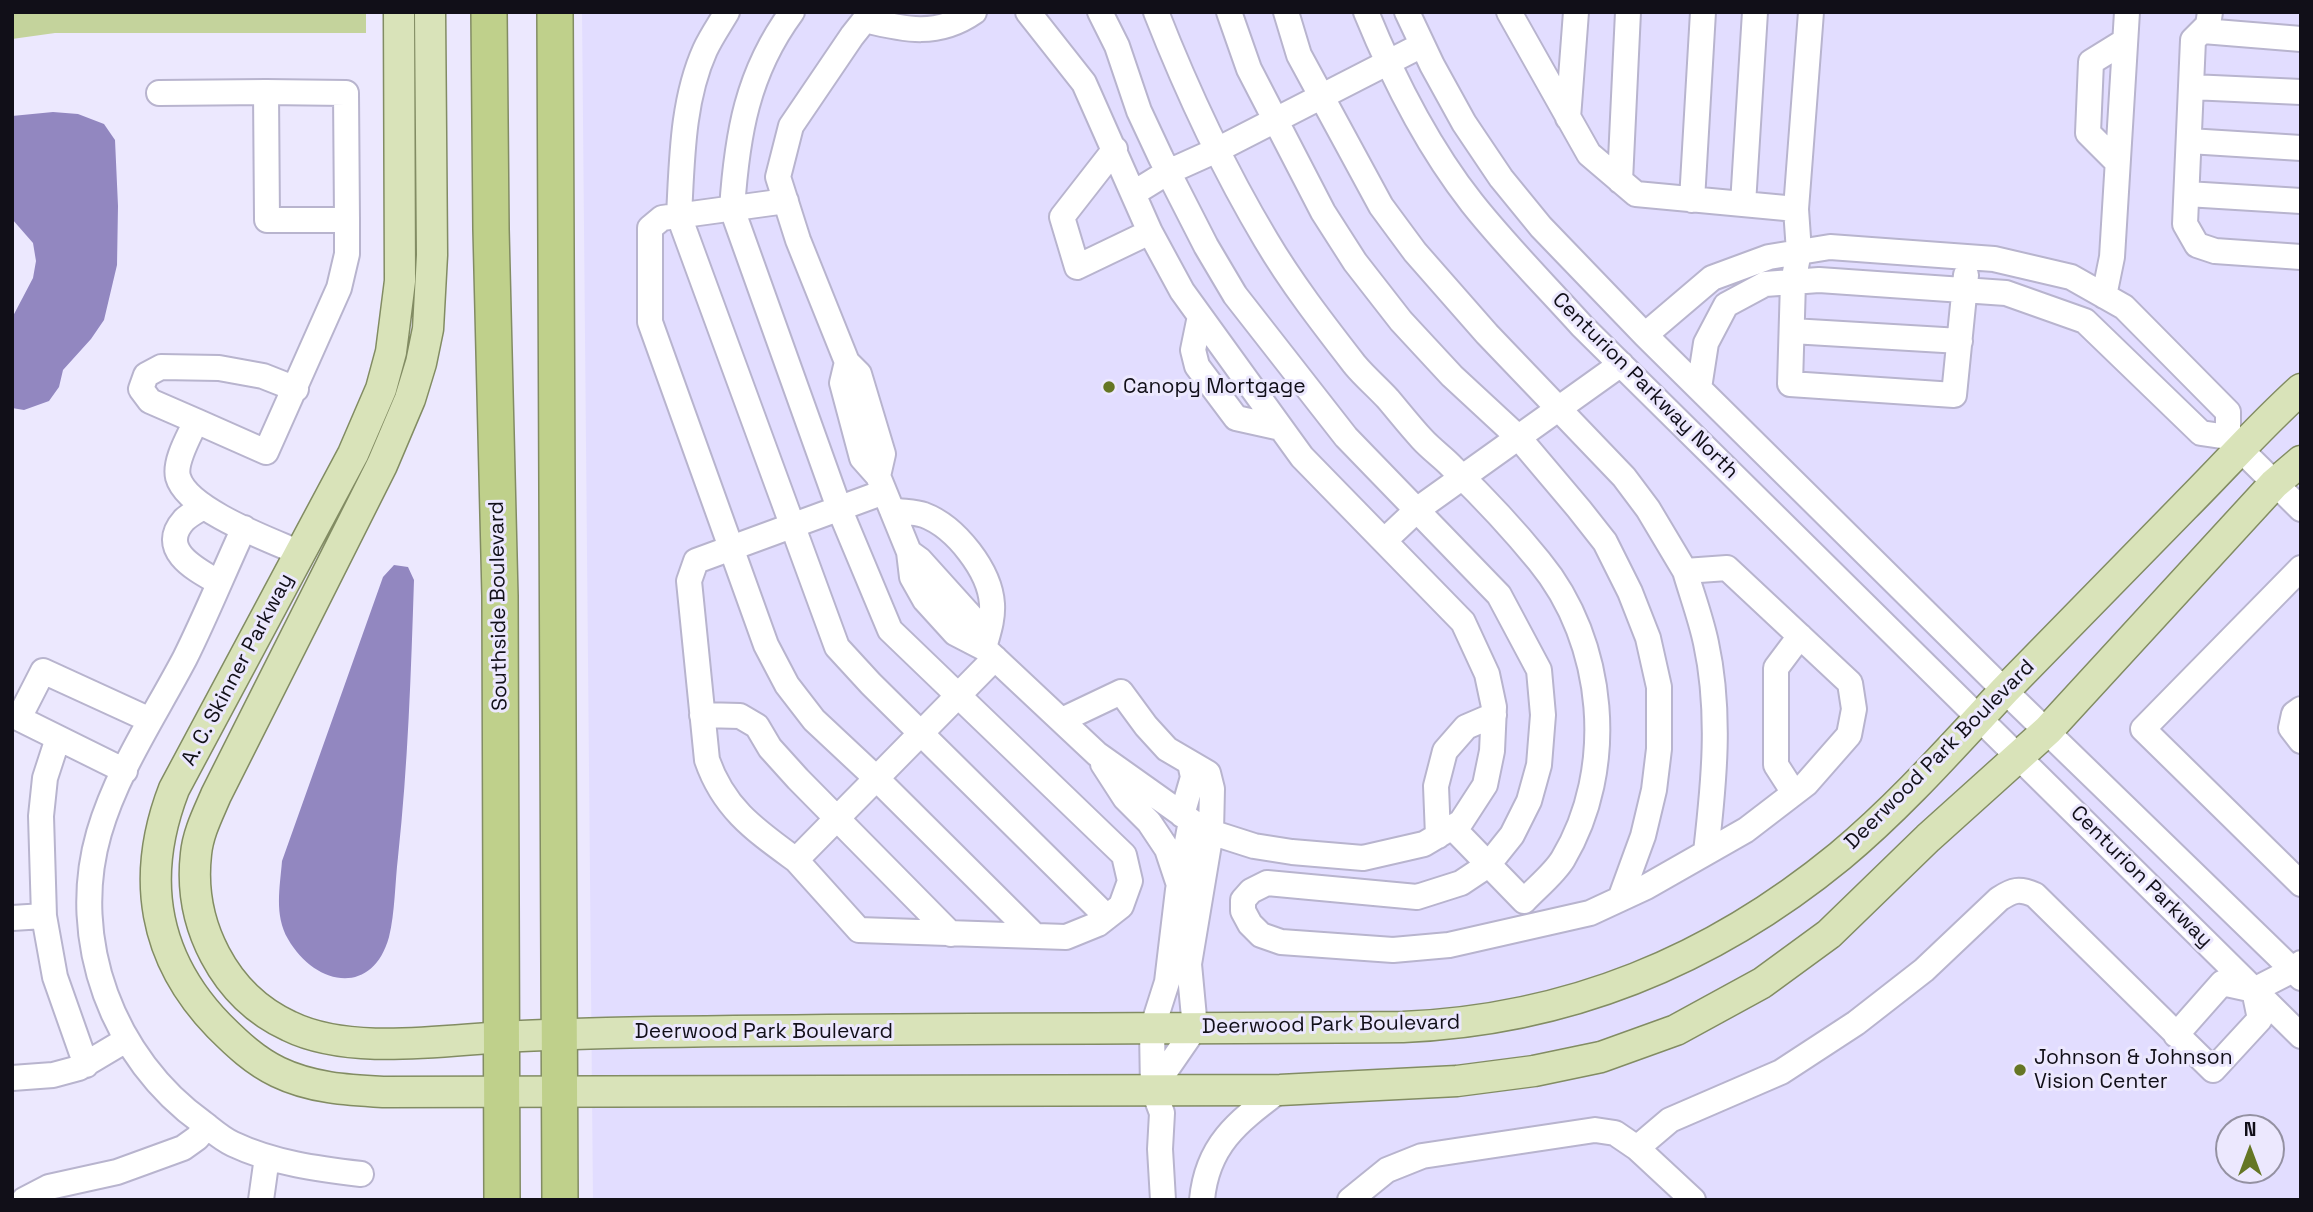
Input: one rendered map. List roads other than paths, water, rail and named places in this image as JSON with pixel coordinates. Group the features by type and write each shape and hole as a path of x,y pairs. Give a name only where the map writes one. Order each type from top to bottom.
{"highway":[{"name":"Southside Boulevard","path":"489,12 491,241 500,608 502,1200"},
{"path":"555,12 560,1200"},
{"path":"478,1200 502,1092"}],"main road":[{"name":"A. C. Skinner Parkway","path":"398,12 400,281 391,352 381,389 368,422 178,781 161,825 156,862 156,899 177,971 191,993 233,1041 257,1060 292,1078 350,1090 502,1092"},
{"name":"A. C. Skinner Parkway","path":"430,12 432,255 428,329 421,363 410,399 382,465 216,794 198,842 195,892 202,927 213,953 225,971 241,992 261,1010 292,1028 330,1040 354,1042 425,1042 502,1037"},
{"name":"Deerwood Park Boulevard","path":"502,1037 1454,1025 1518,1014 1582,998 1693,954 1789,895 1840,855 1897,804 1980,718 2234,444 2301,389"},
{"path":"502,1092 1153,1088 1280,1090 1405,1085 1534,1071 1601,1057 1676,1030 1762,983 1829,934 1928,838 2048,730 2274,484 2301,461"}],"street":[{"path":"727,12 705,51 690,100 682,150 679,216 837,647 1107,918"},
{"path":"792,12 773,37 747,100 735,169 732,208 839,508 890,630 959,694 1124,855 1130,881 1121,906 1098,924 1066,937 859,930 796,860 753,829 730,804 715,782 707,760 689,580 696,561 839,508 885,493 946,526 981,570 992,601 990,653 959,694 796,860"},
{"path":"974,12 961,21 931,29 905,30 868,16 791,126 778,177 798,240 847,362 859,374 883,454 885,493 909,552 920,559 975,621 990,653 1097,754 1195,822 1254,846 1292,852 1363,858 1424,844 1461,822 1485,785 1492,751 1494,715 1487,674 1464,622 1302,457 1182,291 1150,232 1084,83 1028,12"},
{"path":"1100,12 1117,46 1139,111 1168,172 1206,246 1236,295 1346,437 1499,595 1539,670 1543,715 1539,765 1530,801 1512,835 1489,865 1461,883 1417,897 1266,883 1251,891 1243,900 1243,911 1250,924 1261,935 1281,942 1394,950 1449,945 1590,913 1746,830 1806,784 1849,735 1854,709 1850,683 1727,568 1685,571"},
{"path":"1156,12 1179,71 1217,150 1266,240 1357,367 1541,562 1570,609 1587,654 1597,705 1598,743 1592,787 1579,828 1562,861 1524,901 1489,865 1445,832 1436,786 1445,751 1466,727 1494,715"},
{"path":"1229,12 1249,69 1323,212 1370,282 1401,321 1452,376 1519,438 1605,542 1630,592 1648,638 1659,687 1659,749 1643,836 1620,899"},
{"path":"1286,12 1299,55 1381,206 1415,252 1487,334 1624,477 1648,509 1685,571 1706,643 1714,694 1713,792 1706,852"},
{"name":"Centurion Parkway North","path":"1366,12 1432,142 1471,201 1512,251 1621,363 1980,718"},
{"name":"Centurion Parkway North","path":"1407,12 1464,123 1501,178 1541,227 1645,335 2005,691"},
{"path":"1509,12 1589,154 1636,194 1796,209"},
{"path":"1568,118 1576,12"},
{"path":"1620,181 1629,12"},
{"path":"1692,200 1703,12"},
{"path":"1743,204 1755,12"},
{"path":"1811,12 1796,209 1799,252 1793,282 1790,384 1954,395 1968,257"},
{"path":"2085,321 2103,295 2112,257 2127,12"},
{"path":"2301,39 2207,21 2193,40 2185,224 2197,245 2215,251 2301,257"},
{"path":"1134,193 1168,172 1217,150 1422,45"},
{"path":"2191,87 2301,92"},
{"path":"266,92 267,220 347,220"},
{"path":"159,93 346,93 347,254 339,288 296,389 267,452 150,401 141,389 146,375 161,367 219,368 263,376 296,389"},
{"path":"2189,141 2301,148"},
{"path":"1115,149 1062,217 1077,267 1150,232"},
{"path":"2187,194 2301,201"},
{"path":"786,201 662,218 650,228 650,322 766,645 787,685 814,720 1035,936"},
{"path":"1645,335 1712,278 1769,257 1830,247 1994,259 2071,277 2124,307 2228,412 2234,444"},
{"path":"1699,388 1706,343 1726,305 1765,284 1819,280 2006,293 2085,321 2201,433 2234,444 2301,509"},
{"path":"1792,331 1960,341"},
{"path":"1384,541 1418,509 1621,363"},
{"path":"197,421 180,459 178,476 186,491 203,507 300,553"},
{"path":"203,507 184,520 175,535 177,551 186,563 218,583"},
{"path":"244,528 185,657 150,720 108,806 92,865 90,925 101,981 112,1014 126,1040 161,1087 231,1143 267,1157 314,1168 361,1174"},
{"path":"2301,568 2143,729 2301,884"},
{"path":"1794,793 1776,765 1776,668 1800,636"},
{"path":"125,771 16,717 43,671 150,720"},
{"name":"Centurion Parkway","path":"2005,691 2298,970"},
{"path":"1062,720 1121,692 1167,749 1208,773 1212,789 1195,822 1179,884 1167,982 1152,1029 1153,1088 1161,1113 1163,1200"},
{"path":"2301,709 2294,714 2291,728 2301,741"},
{"path":"702,715 740,716 757,726 770,748 951,933"},
{"name":"Centurion Parkway","path":"1980,718 2301,1036"},
{"path":"58,738 45,778 41,816 44,916 55,977 86,1065"},
{"path":"1097,754 1125,798 1149,822 1167,849 1179,884"},
{"path":"1153,1088 1195,1028 1189,964 1195,822 1190,763"},
{"path":"1637,1148 1670,1120 1781,1072 1856,1023 1924,970 1999,899 2012,891 2023,890 2035,895 2213,1070 2260,1019 2254,990"},
{"path":"12,918 44,916"},
{"path":"2176,1035 2222,983 2254,990 2298,970"},
{"path":"12,1078 53,1075 86,1065 126,1040"},
{"path":"1202,1200 1204,1179 1217,1149 1240,1121 1280,1090"},
{"path":"24,1200 49,1187 117,1172 183,1148 207,1126"},
{"path":"1350,1200 1387,1170 1422,1156 1595,1129 1615,1133 1637,1148 1693,1200"},
{"path":"261,1200 267,1157"}],"place":[{"name":"Canopy Mortgage","path":"1109,387"},
{"name":"Johnson & Johnson Vision Center","path":"2020,1070"}]}
